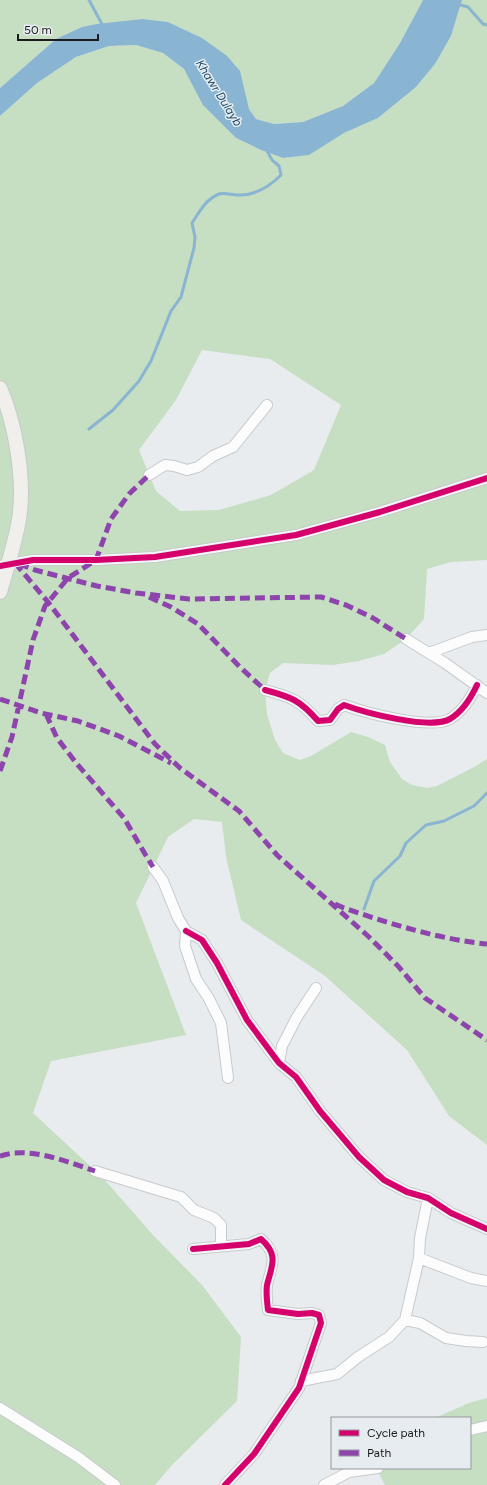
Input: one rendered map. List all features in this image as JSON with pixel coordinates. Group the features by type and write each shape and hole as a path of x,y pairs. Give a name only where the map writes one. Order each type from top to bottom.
{"main road":[{"path":"0,388 15,437 21,478 20,512 15,540 4,566 0,592"}],"street":[{"path":"149,475 165,465 187,470 198,467 213,456 234,447 267,405"},
{"path":"4,566 33,560 96,560 155,557 296,535 380,512 487,478"},
{"path":"429,653 472,637 487,635"},
{"path":"406,639 487,693"},
{"path":"265,690 290,697 306,708 318,721 330,720 338,709 344,705 358,710 394,718 438,723 458,714 470,700 477,685"},
{"path":"154,867 163,881 178,918 186,931 202,940 217,963 246,1020 279,1063 296,1077 320,1112 359,1157 384,1180 407,1192 428,1198 451,1213 487,1229"},
{"path":"186,931 185,946 196,978 222,1023 228,1078"},
{"path":"279,1063 282,1046 297,1017 316,988"},
{"path":"95,1171 181,1198 194,1210 214,1218 221,1225 221,1246"},
{"path":"301,1381 337,1374 358,1357 389,1337 405,1320 419,1258 420,1238 428,1198"},
{"path":"193,1249 249,1244 261,1239 270,1247 273,1259 272,1271 267,1286 268,1310 298,1314 312,1313 319,1315 321,1323 299,1388 254,1454 225,1485"},
{"path":"419,1258 471,1278 487,1281"},
{"path":"405,1320 420,1323 446,1338 483,1342"},
{"path":"0,1408 78,1457 115,1485"},
{"path":"471,1430 487,1426"},
{"path":"324,1485 349,1472 371,1469"}],"green space":[{"path":"0,0 423,0 400,43 374,83 343,106 303,122 274,124 256,119 249,109 245,97 202,38 168,22 143,19 56,39 0,88"},
{"path":"462,0 487,0 487,560 451,562 427,569 424,619 406,639 384,654 359,661 333,665 283,663 270,673 265,690 267,714 275,740 283,753 300,760 311,756 351,732 368,737 385,745 390,762 402,779 412,785 427,788 437,786 487,759 487,1145 449,1116 407,1050 325,976 241,920 226,857 222,822 194,819 168,837 136,903 186,1035 51,1061 33,1113 103,1178 153,1235 202,1285 241,1337 237,1401 171,1466 155,1485 0,1485 0,116 37,83 76,57 109,46 136,45 163,53 184,69 192,83 221,122 236,138 261,150 283,158 308,155 344,133 378,118 416,87 435,64 451,36","holes":["202,350 270,359 341,405 314,470 271,495 219,510 180,511 156,491 139,450 176,400"]},
{"path":"487,1398 487,1485 385,1485 377,1469 471,1469 471,1417 437,1417 469,1403"}],"water":[{"name":"Khawr Dulayb","path":"423,0 462,0 451,36 435,64 416,87 378,118 344,133 309,155 283,158 261,150 236,138 203,105 184,69 163,53 136,45 109,46 76,57 37,83 0,116 0,88 56,39 82,27 143,19 168,22 202,38 227,56 240,71 249,109 256,119 274,124 303,122 343,106 374,83 400,43"}],"waterway":[{"path":"89,0 103,26"},
{"path":"457,4 468,7 483,24 487,25"},
{"path":"89,429 113,410 139,381 151,361 171,311 181,297 194,248 195,237 192,223 203,206 210,199 219,194 244,195 256,192 267,187 281,175 279,166 272,160 266,149"},
{"path":"364,909 374,881 400,856 406,843 426,825 444,821 474,806 487,793"}],"marked path":[{"path":"0,771 12,737 33,640 45,606 68,578 96,560 111,519 129,494 149,475"},
{"path":"15,563 48,602 155,744 180,768 239,811 277,855 369,937 398,966 425,998 487,1040"},
{"path":"19,564 35,570 97,586 136,593 189,599 321,597 346,605 373,618 406,639"},
{"path":"149,597 171,607 198,624 265,690"},
{"path":"0,699 41,713 78,721 119,736 171,763"},
{"path":"46,714 57,738 77,764 124,818 153,867"},
{"path":"335,904 362,914 433,935 487,944"},
{"path":"0,1156 13,1153 35,1154 56,1158 95,1171"}],"cycle path":[{"path":"0,566 33,560 96,560 155,557 296,535 380,512 487,478"},
{"path":"265,690 294,700 306,708 318,721 330,720 338,709 344,705 382,716 413,722 428,723 441,722 455,716 466,704 477,685"},
{"path":"186,931 202,940 217,963 247,1020 279,1063 296,1077 320,1111 359,1157 384,1180 407,1192 428,1198 451,1213 487,1229"},
{"path":"193,1249 249,1244 261,1239 270,1250 273,1260 267,1285 268,1310 298,1314 312,1313 319,1315 321,1323 299,1388 254,1454 225,1485"}]}
